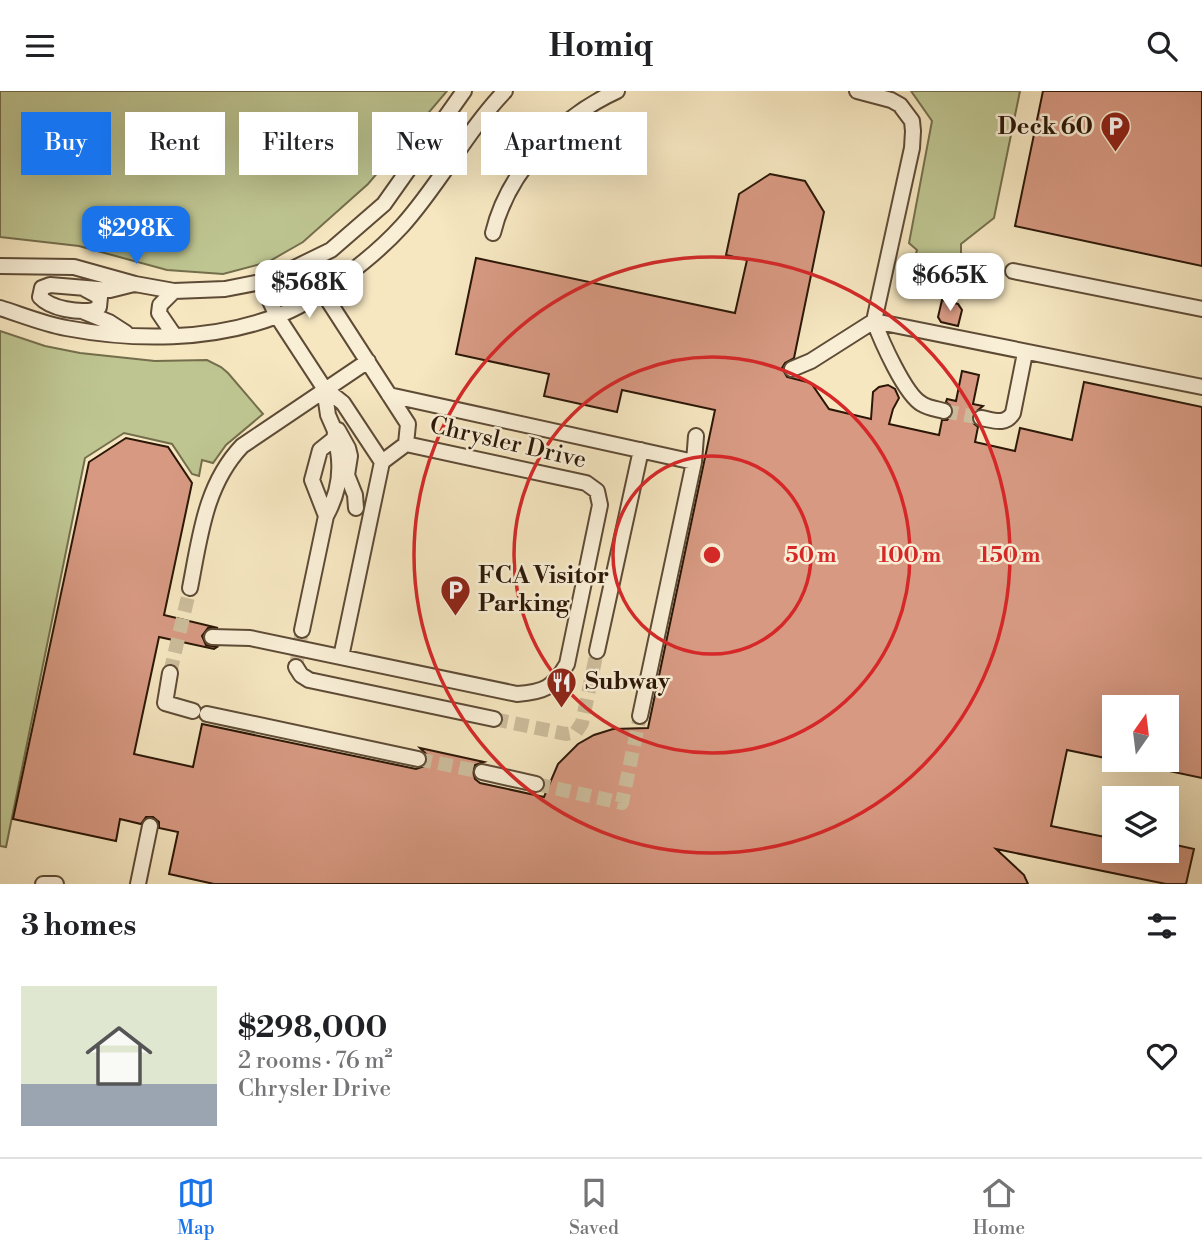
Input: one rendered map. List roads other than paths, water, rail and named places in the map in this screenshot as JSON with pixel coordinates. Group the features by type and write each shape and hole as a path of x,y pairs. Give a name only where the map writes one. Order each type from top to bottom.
{"street":[{"path":"0,266 74,267 135,284 174,291 225,289 261,282 309,262 339,244 384,204 464,91"},
{"path":"4,309 66,328 129,336 212,333 277,316 322,291 361,264 402,227 486,111 505,91"},
{"path":"493,233 501,207 534,155 564,125 617,91"},
{"path":"857,91 891,100 900,105 912,121 912,148 874,321 887,354 914,397 924,405 944,411"},
{"name":"Chrysler Drive","path":"309,262 322,291 408,424 406,443 382,462"},
{"path":"16,267 59,285 85,289 110,290 135,284"},
{"path":"1013,271 1202,309"},
{"path":"261,282 277,316 324,388 343,403 382,462 341,657"},
{"path":"55,307 43,301 40,292 46,286 59,285"},
{"path":"4,309 31,306 94,310 101,302 97,293 85,289"},
{"path":"174,291 160,305 159,313 174,335"},
{"path":"81,310 109,322 129,336"},
{"path":"792,369 811,361 874,321 1202,387"},
{"path":"981,418 1002,422 1009,419 1013,413 1025,353"},
{"path":"190,588 207,506 223,469 242,446 324,388 368,361"},
{"path":"322,505 334,503 339,474 339,453 328,415 324,388"},
{"path":"389,395 694,462"},
{"path":"302,630 322,505 312,480 320,450 334,431"},
{"path":"334,431 348,448 350,456 347,475 355,495 356,508"},
{"path":"640,716 694,462 696,436"},
{"name":"Chrysler Drive","path":"212,637 250,638 517,694 540,692 558,680 566,664 600,505 597,491 586,483 406,443"},
{"path":"597,651 641,450"},
{"path":"296,667 301,675 309,680 494,719"},
{"path":"170,673 165,703 418,759"},
{"path":"482,772 536,784"},
{"path":"138,884 150,826"},
{"path":"44,884 56,884"}],"tunnel":[{"path":"944,411 981,418"},
{"path":"170,673 190,588"},
{"path":"296,667 302,630"},
{"path":"494,719 566,734 576,732 582,723 597,651"},
{"path":"536,784 622,803 640,716"},
{"path":"418,759 482,772"}],"place":[{"name":"Deck 60","path":"1116,154"},
{"name":"FCA Visitor Parking","path":"455,617"},
{"name":"Subway","path":"562,709"}]}
